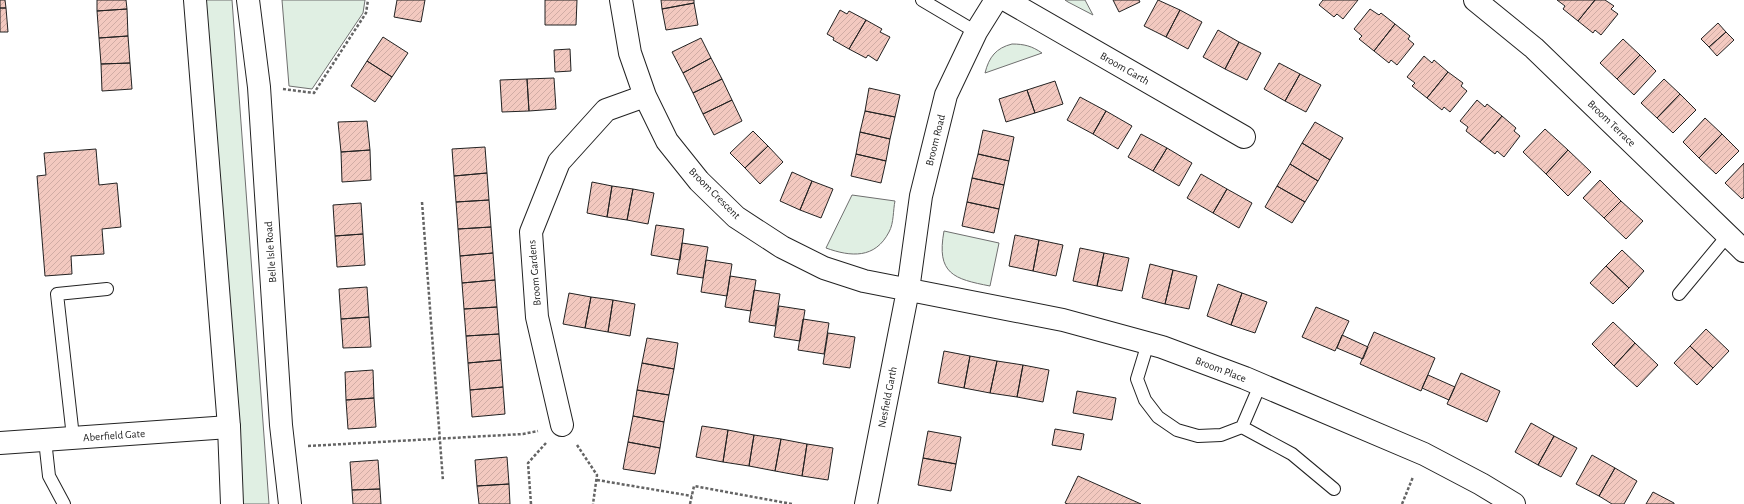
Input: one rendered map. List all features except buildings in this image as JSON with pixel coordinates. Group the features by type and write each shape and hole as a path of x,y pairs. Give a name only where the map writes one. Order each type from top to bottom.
{"street":[{"path":"195,0 229,426 232,504"},
{"name":"Belle Isle Road","path":"248,0 259,87 284,448 290,504"},
{"name":"Broom Crescent","path":"621,0 630,53 645,96 668,141 699,181 736,217 782,247 824,268 864,281 908,290"},
{"name":"Broom Road","path":"908,290 921,196 946,95 976,32 996,0"},
{"name":"Broom Garth","path":"1006,0 1244,136"},
{"name":"Broom Terrace","path":"1475,0 1534,48 1744,251"},
{"name":"Broom Gardens","path":"562,425 537,317 531,232 559,162 606,110 645,96"},
{"name":"Broom Place","path":"908,290 1063,320 1162,347 1260,385 1424,454 1481,484 1514,504"},
{"name":"Nesfield Garth","path":"866,504 908,290"},
{"name":"Aberfield Gate","path":"0,443 229,426"}],"lane":[{"path":"922,0 976,32"},
{"path":"1679,294 1728,235"},
{"path":"74,437 57,294 107,289"},
{"path":"1148,343 1137,379 1144,400 1158,417 1177,430 1198,436 1221,435 1242,427 1260,385"},
{"path":"1242,427 1292,454 1334,489"},
{"path":"45,440 49,476 64,504"}],"path":[{"path":"259,87 314,92 366,13 368,0"},
{"path":"422,202 444,481"},
{"path":"284,448 523,434 562,425"},
{"path":"562,425 597,475 593,504"},
{"path":"531,504 528,463 562,425"},
{"path":"596,480 692,496"},
{"path":"690,504 694,486 792,504"}],"green space":[{"path":"205,0 232,0 269,504 241,504"},
{"path":"282,0 365,0 363,13 312,89 289,86"},
{"path":"1065,0 1085,0 1093,15 1068,2"},
{"path":"1012,44 1028,46 1042,53 985,73 994,54 1002,48"},
{"path":"852,195 895,201 893,221 889,232 877,247 862,254 844,253 826,248"},
{"path":"944,231 999,243 990,286 966,280 950,272 943,257 942,245"}]}
